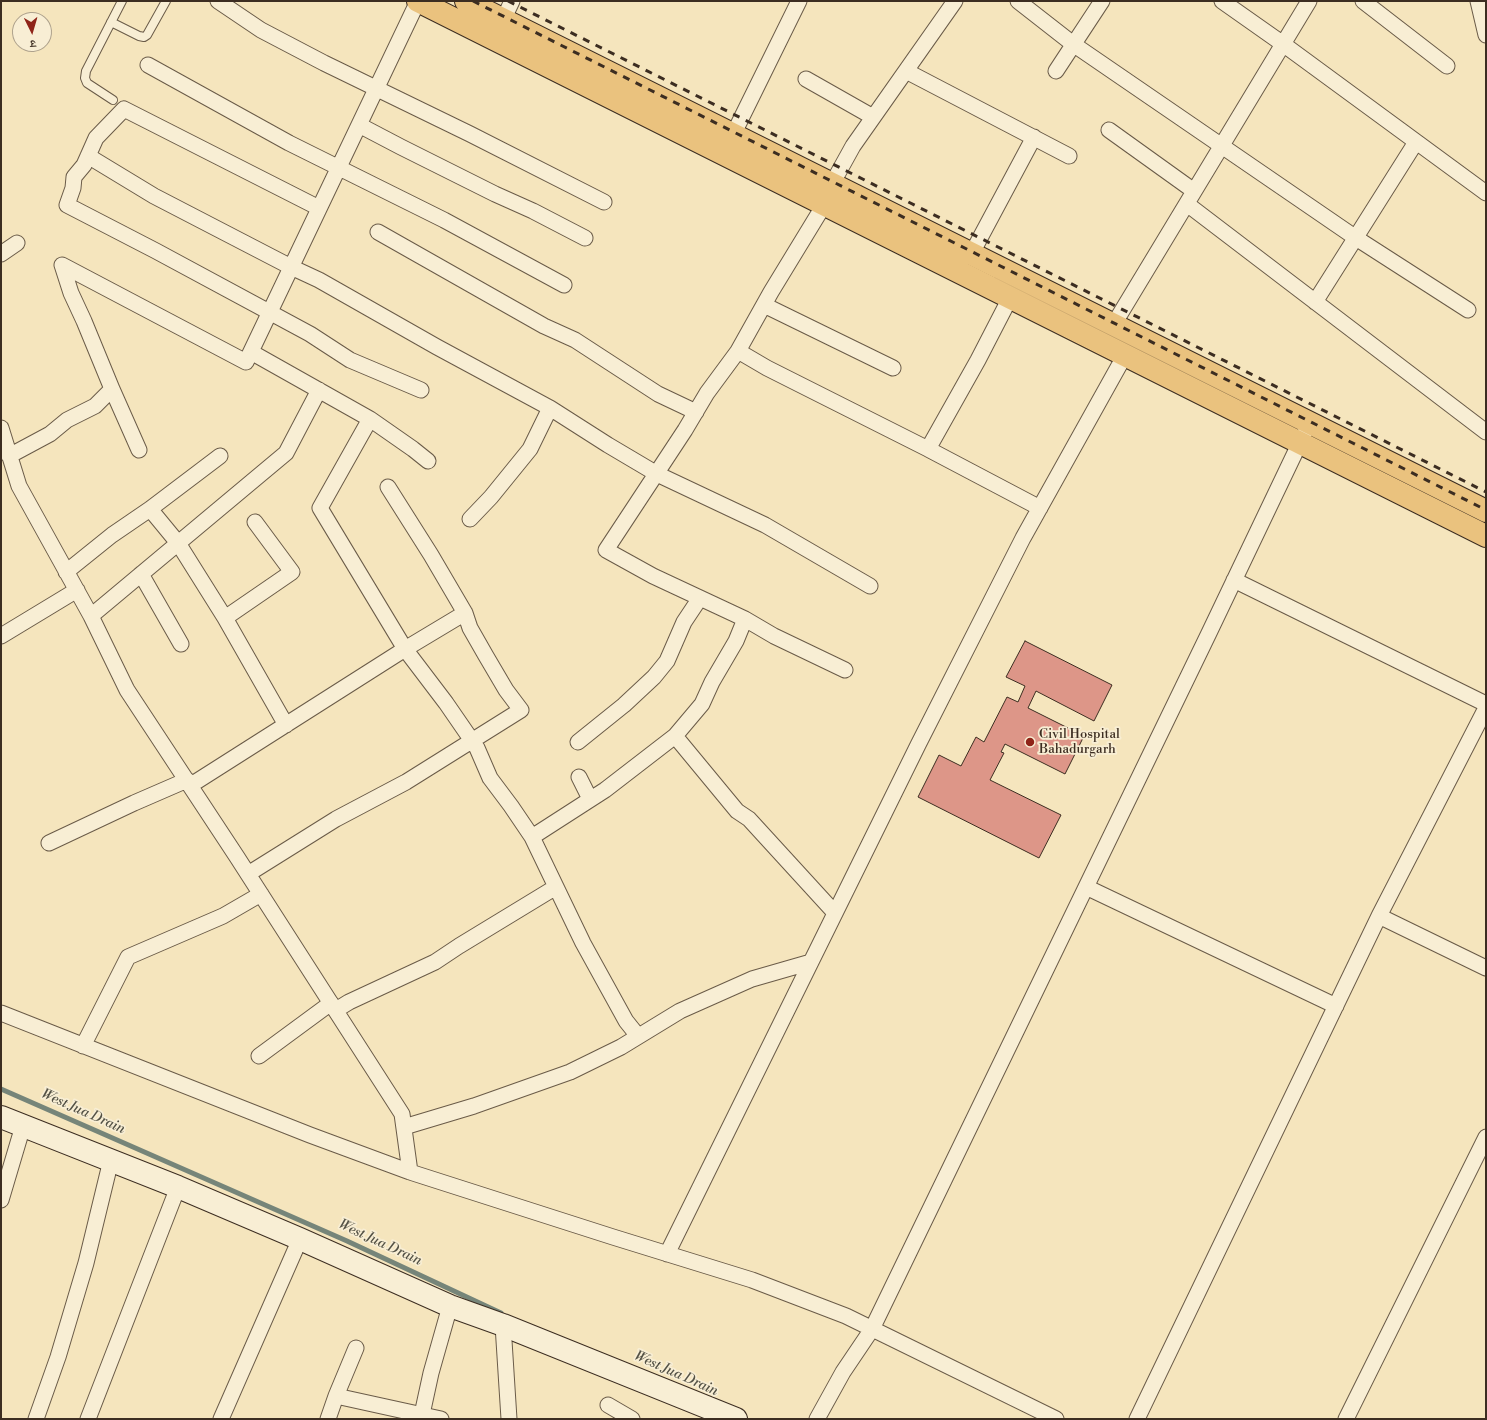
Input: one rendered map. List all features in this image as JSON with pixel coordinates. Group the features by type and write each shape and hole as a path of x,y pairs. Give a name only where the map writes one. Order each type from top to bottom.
{"main road":[{"path":"418,1 1486,536"},
{"path":"466,1 507,10 733,135 972,253 1486,511"},
{"path":"1,1117 178,1187 300,1239 450,1306 503,1325 736,1419"}],"street":[{"path":"218,1 261,30 604,202"},
{"path":"139,450 71,293 62,265 246,362 418,1"},
{"path":"733,135 799,1"},
{"path":"845,670 774,636 744,619 653,576 606,550 657,474 707,393 738,351 824,205 832,184 853,146 956,1"},
{"path":"1018,1 1073,44 1356,238 1468,310"},
{"path":"1056,71 1102,1"},
{"path":"1222,1 1486,193"},
{"path":"1114,324 1310,1"},
{"path":"1363,1 1447,66"},
{"path":"1478,1 1486,35"},
{"path":"148,65 289,143 451,223 564,285"},
{"path":"906,71 1069,156"},
{"path":"806,79 873,117"},
{"path":"319,208 124,109 96,138 84,165 74,177 73,188 67,205 310,334 350,360 421,390"},
{"path":"359,124 401,147 585,238"},
{"path":"1109,130 1194,191"},
{"path":"972,253 1034,138"},
{"path":"1316,302 1416,142"},
{"path":"88,156 154,196 319,280 437,347 550,408 657,474 765,525 870,586"},
{"path":"1187,204 1486,432"},
{"path":"378,232 544,326 575,340 658,394 696,412"},
{"path":"1,254 17,243"},
{"path":"928,449 978,360 1010,298"},
{"path":"764,305 893,368"},
{"path":"738,351 767,368 928,449 1040,508"},
{"path":"251,352 370,419 428,461"},
{"path":"667,1254 925,731 1040,508 1125,355"},
{"path":"7,463 50,434 67,420 94,406 112,390"},
{"path":"91,616 286,453 319,390"},
{"path":"470,519 491,497 530,449 550,408"},
{"path":"370,419 320,508 405,649 446,703 476,748 490,778 532,837 600,974 626,1021 638,1036"},
{"path":"817,1419 843,1372 872,1329 1309,423"},
{"path":"1,428 7,463 91,616 127,690 261,894 402,1114 410,1172"},
{"path":"66,572 112,535 150,509 220,456"},
{"path":"248,874 336,819 406,782 521,710 506,690 470,628 465,612 388,487"},
{"path":"150,509 178,543 225,618 286,725"},
{"path":"225,618 292,572 255,522"},
{"path":"141,574 181,644"},
{"path":"1234,580 1486,704"},
{"path":"1,636 76,590"},
{"path":"578,742 624,705 654,676 667,660 684,622 700,598"},
{"path":"49,843 134,803 189,783 286,725 465,612"},
{"path":"532,837 605,790 675,736 702,704 712,682 736,641 744,619"},
{"path":"1137,1419 1379,916 1486,708"},
{"path":"675,736 737,811 749,819 835,913"},
{"path":"578,777 590,799"},
{"path":"259,1056 334,1007 349,1002 435,962 556,887"},
{"path":"1086,887 1336,1006"},
{"path":"84,1046 128,957 223,916 261,894"},
{"path":"1379,916 1486,968"},
{"path":"404,1127 474,1106 570,1072 621,1047 680,1011 752,979 811,962"},
{"path":"1,1013 310,1135 410,1172 752,1280 846,1316 1056,1419"},
{"path":"1,1200 23,1126"},
{"path":"1346,1419 1486,1137"},
{"path":"36,1419 58,1357 86,1263 111,1160"},
{"path":"88,1419 178,1187"},
{"path":"221,1419 300,1239"},
{"path":"421,1417 431,1373 450,1306"},
{"path":"503,1325 509,1419"},
{"path":"328,1419 356,1348"},
{"path":"336,1396 421,1417 441,1419"},
{"path":"608,1405 632,1419"}],"lane":[{"path":"113,100 88,83 85,78 86,70 122,1"},
{"path":"111,22 144,37 147,35 166,1"}],"building":[{"path":"1025,641 1112,685 1094,721 1036,691 1028,708 1084,736 1065,774 1005,744 1001,752 1004,753 990,780 1061,815 1039,858 918,797 939,755 961,766 976,737 984,742 1007,697 1018,702 1025,686 1006,677"}],"waterway":[{"name":"West Jua Drain","path":"1,1089 347,1241 501,1313"}],"railway":[{"path":"473,1 1486,510"},
{"path":"508,1 1486,492"}],"place":[{"name":"Civil Hospital Bahadurgarh","path":"1030,742"}]}
